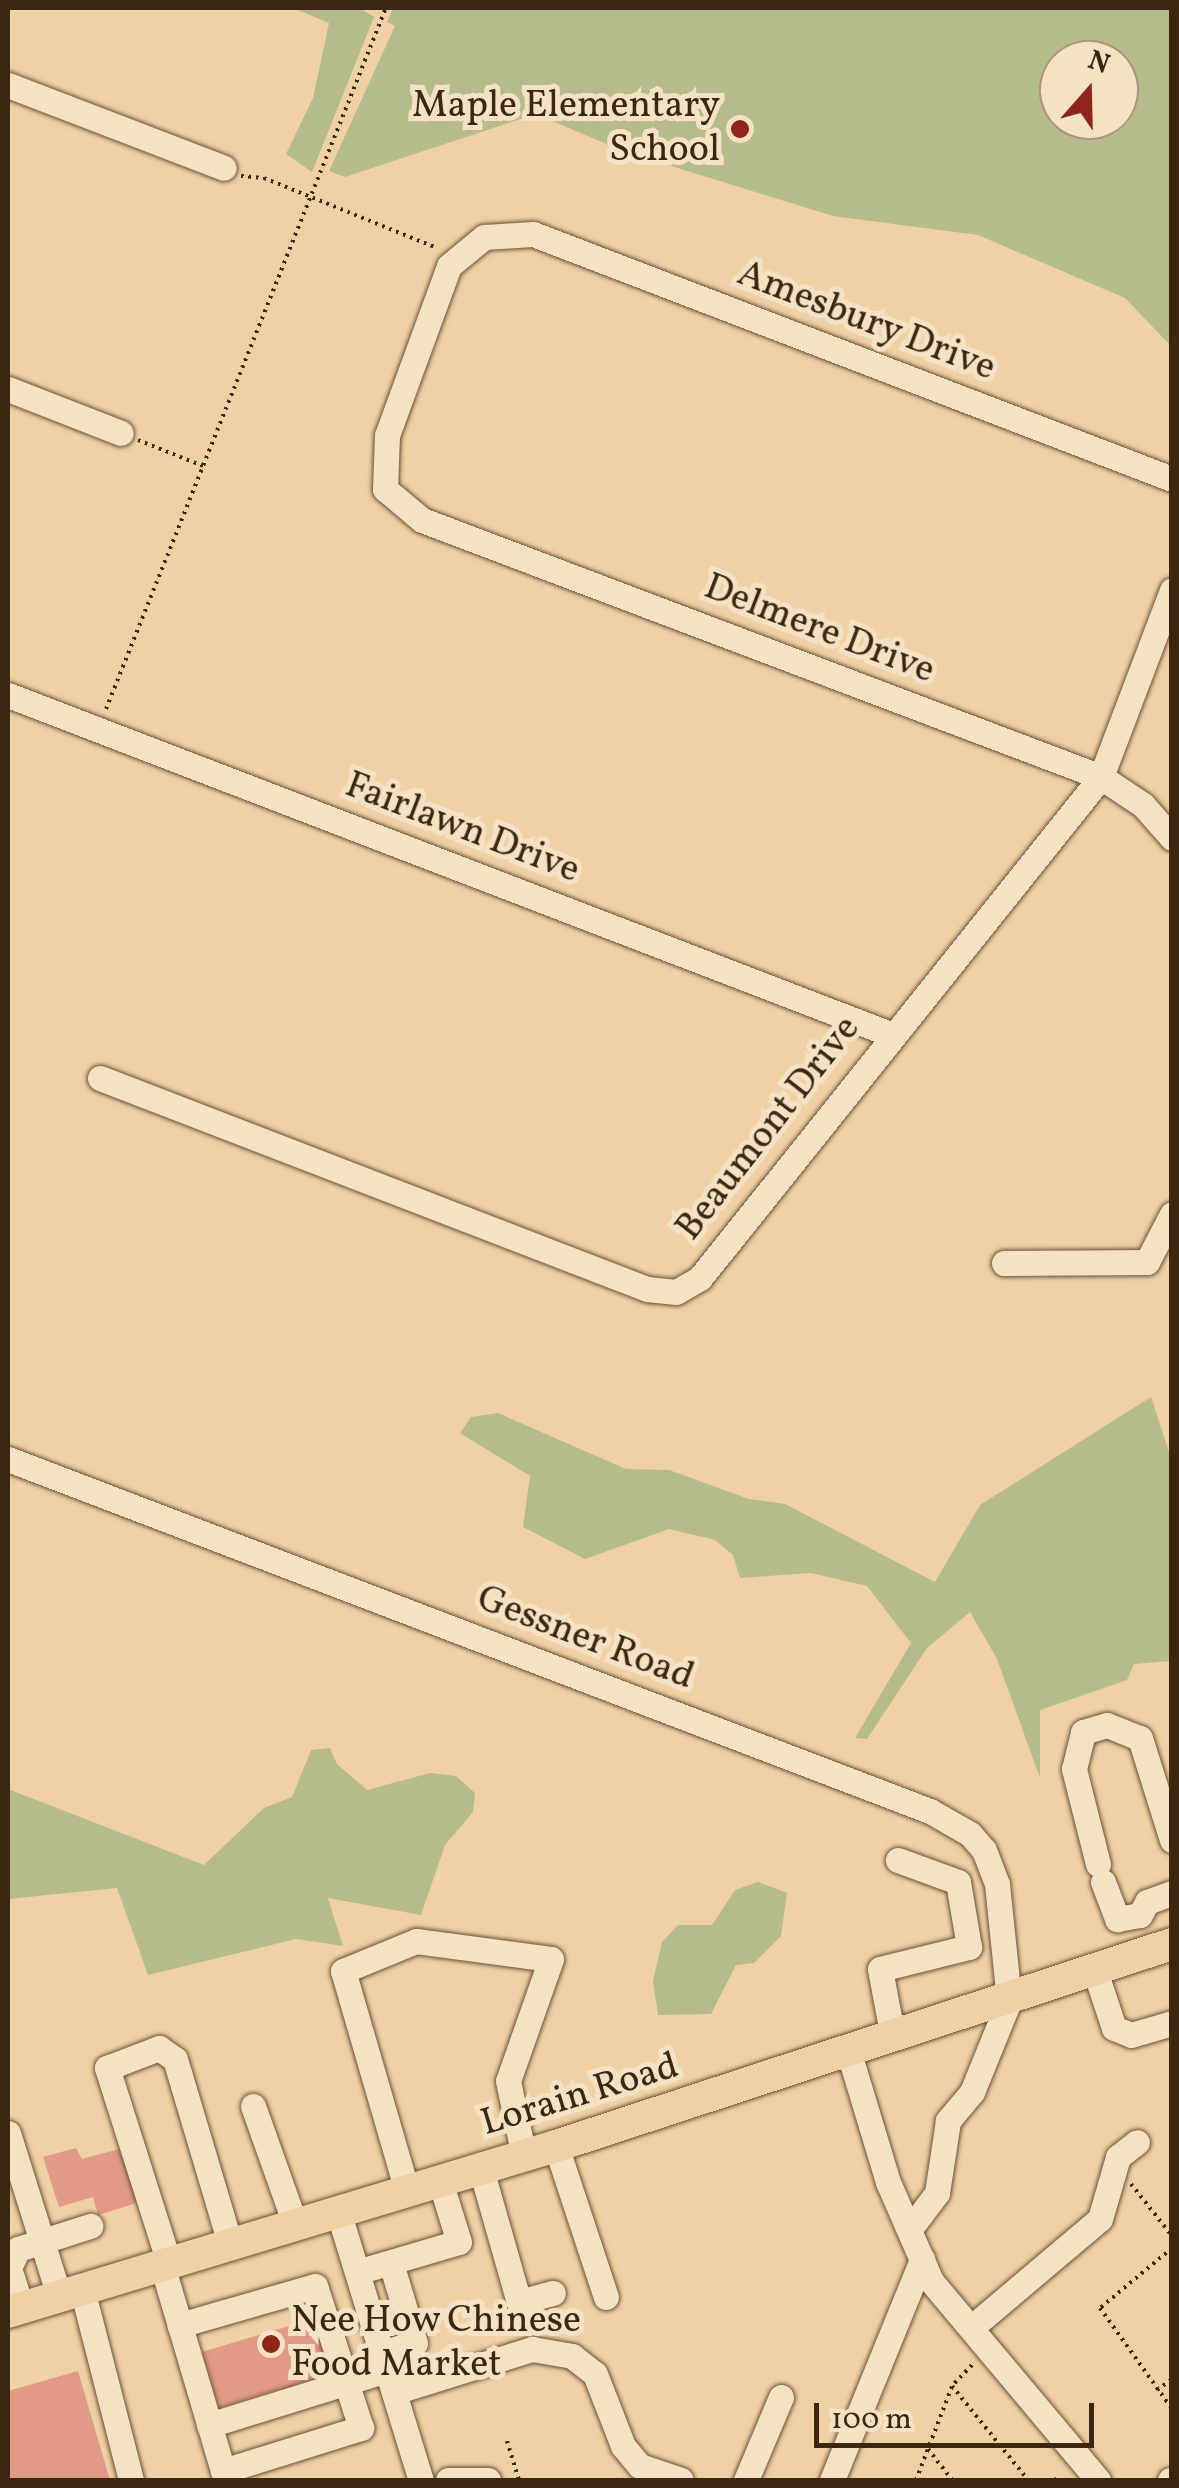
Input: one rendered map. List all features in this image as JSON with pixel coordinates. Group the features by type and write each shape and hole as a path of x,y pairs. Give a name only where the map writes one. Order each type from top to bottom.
{"main road":[{"name":"Lorain Road","path":"15,2310 556,2146 1172,1944"}],"street":[{"path":"8,85 224,168"},
{"name":"Amesbury Drive","path":"422,520 385,490 388,435 449,266 484,237 533,234 1172,480"},
{"path":"8,389 121,433"},
{"name":"Delmere Drive","path":"422,520 1101,777 1143,805 1172,838"},
{"name":"Beaumont Drive","path":"100,1078 647,1289 676,1292 700,1278 890,1034 1101,777 1172,590"},
{"name":"Fairlawn Drive","path":"8,694 890,1034"},
{"path":"1004,1264 1147,1262 1172,1214"},
{"name":"Gessner Road","path":"8,1459 930,1811 984,1850 999,1905 1009,2000"},
{"path":"1172,1840 1140,1738 1107,1725 1083,1732 1074,1769 1100,1873 1117,1920 1140,1915 1147,1902 1172,1893"},
{"path":"894,2038 880,1970 969,1947 958,1882 898,1860"},
{"path":"963,1913 999,1905"},
{"path":"407,2190 343,1971 416,1941 551,1959 508,2080 524,2156"},
{"path":"1094,1968 1114,2028 1131,2035 1172,2023"},
{"path":"909,2230 937,2193 948,2121 972,2092 1009,2000"},
{"path":"180,2326 314,2286 361,2428 222,2472 180,2326 166,2264 107,2068 160,2048 175,2059 230,2244"},
{"path":"849,2053 909,2230 931,2281 1098,2480"},
{"path":"253,2106 296,2224"},
{"path":"8,2133 22,2246 9,2268 15,2310"},
{"path":"972,2327 1100,2219 1116,2165 1138,2142"},
{"path":"556,2146 606,2297"},
{"path":"481,2169 519,2302 552,2293"},
{"path":"357,2272 459,2242 440,2181"},
{"path":"338,2211 421,2480"},
{"path":"22,2246 90,2226"},
{"path":"22,2246 71,2293 131,2480"},
{"path":"832,2480 922,2260"},
{"path":"387,2372 415,2343 392,2263"},
{"path":"209,2425 387,2372 532,2349 572,2356 595,2374 623,2446 640,2466 680,2480"},
{"path":"746,2480 781,2396"},
{"path":"448,2480 488,2480"}],"path":[{"path":"105,711 386,8"},
{"path":"264,178 437,248"},
{"path":"121,433 203,466"},
{"path":"1116,2165 1172,2236"},
{"path":"1172,2248 1100,2308 1172,2409"},
{"path":"916,2480 952,2386 972,2364"},
{"path":"1157,2390 1172,2379"},
{"path":"952,2386 1028,2480"},
{"path":"506,2441 519,2480"},
{"path":"928,2449 952,2480"},
{"path":"1055,2480 1061,2476"}],"green space":[{"path":"293,8 360,8 374,17 312,172 286,154 313,98 329,23"},
{"path":"393,8 1171,8 1171,346 1125,298 978,235 833,216 623,151 536,114 345,177 329,171 395,26 387,22"},
{"path":"1151,1397 1171,1458 1171,1661 1134,1664 1127,1680 1040,1710 1040,1778 997,1659 970,1612 927,1648 867,1739 855,1738 911,1643 867,1586 811,1573 740,1578 733,1555 715,1540 669,1529 585,1559 523,1527 530,1476 460,1433 471,1417 498,1413 626,1469 669,1470 749,1499 785,1504 935,1582 980,1505"},
{"path":"330,1748 337,1764 367,1790 430,1773 456,1776 475,1793 473,1812 445,1845 421,1915 328,1898 343,1946 296,1939 148,1975 117,1888 8,1899 8,1789 204,1865 264,1808 292,1797 311,1750"},
{"path":"758,1882 787,1893 781,1936 754,1963 736,1965 711,2014 658,2015 653,1981 662,1942 678,1925 712,1925 735,1890"}],"building":[{"path":"76,2148 82,2159 123,2148 140,2202 98,2215 93,2197 59,2207 43,2157"},
{"path":"319,2317 336,2372 294,2385 296,2391 284,2395 282,2388 219,2408 202,2352"},
{"path":"78,2371 110,2480 8,2480 8,2391"}],"place":[{"name":"Maple Elementary School","path":"740,129"},
{"name":"Nee How Chinese Food Market","path":"271,2344"}]}
